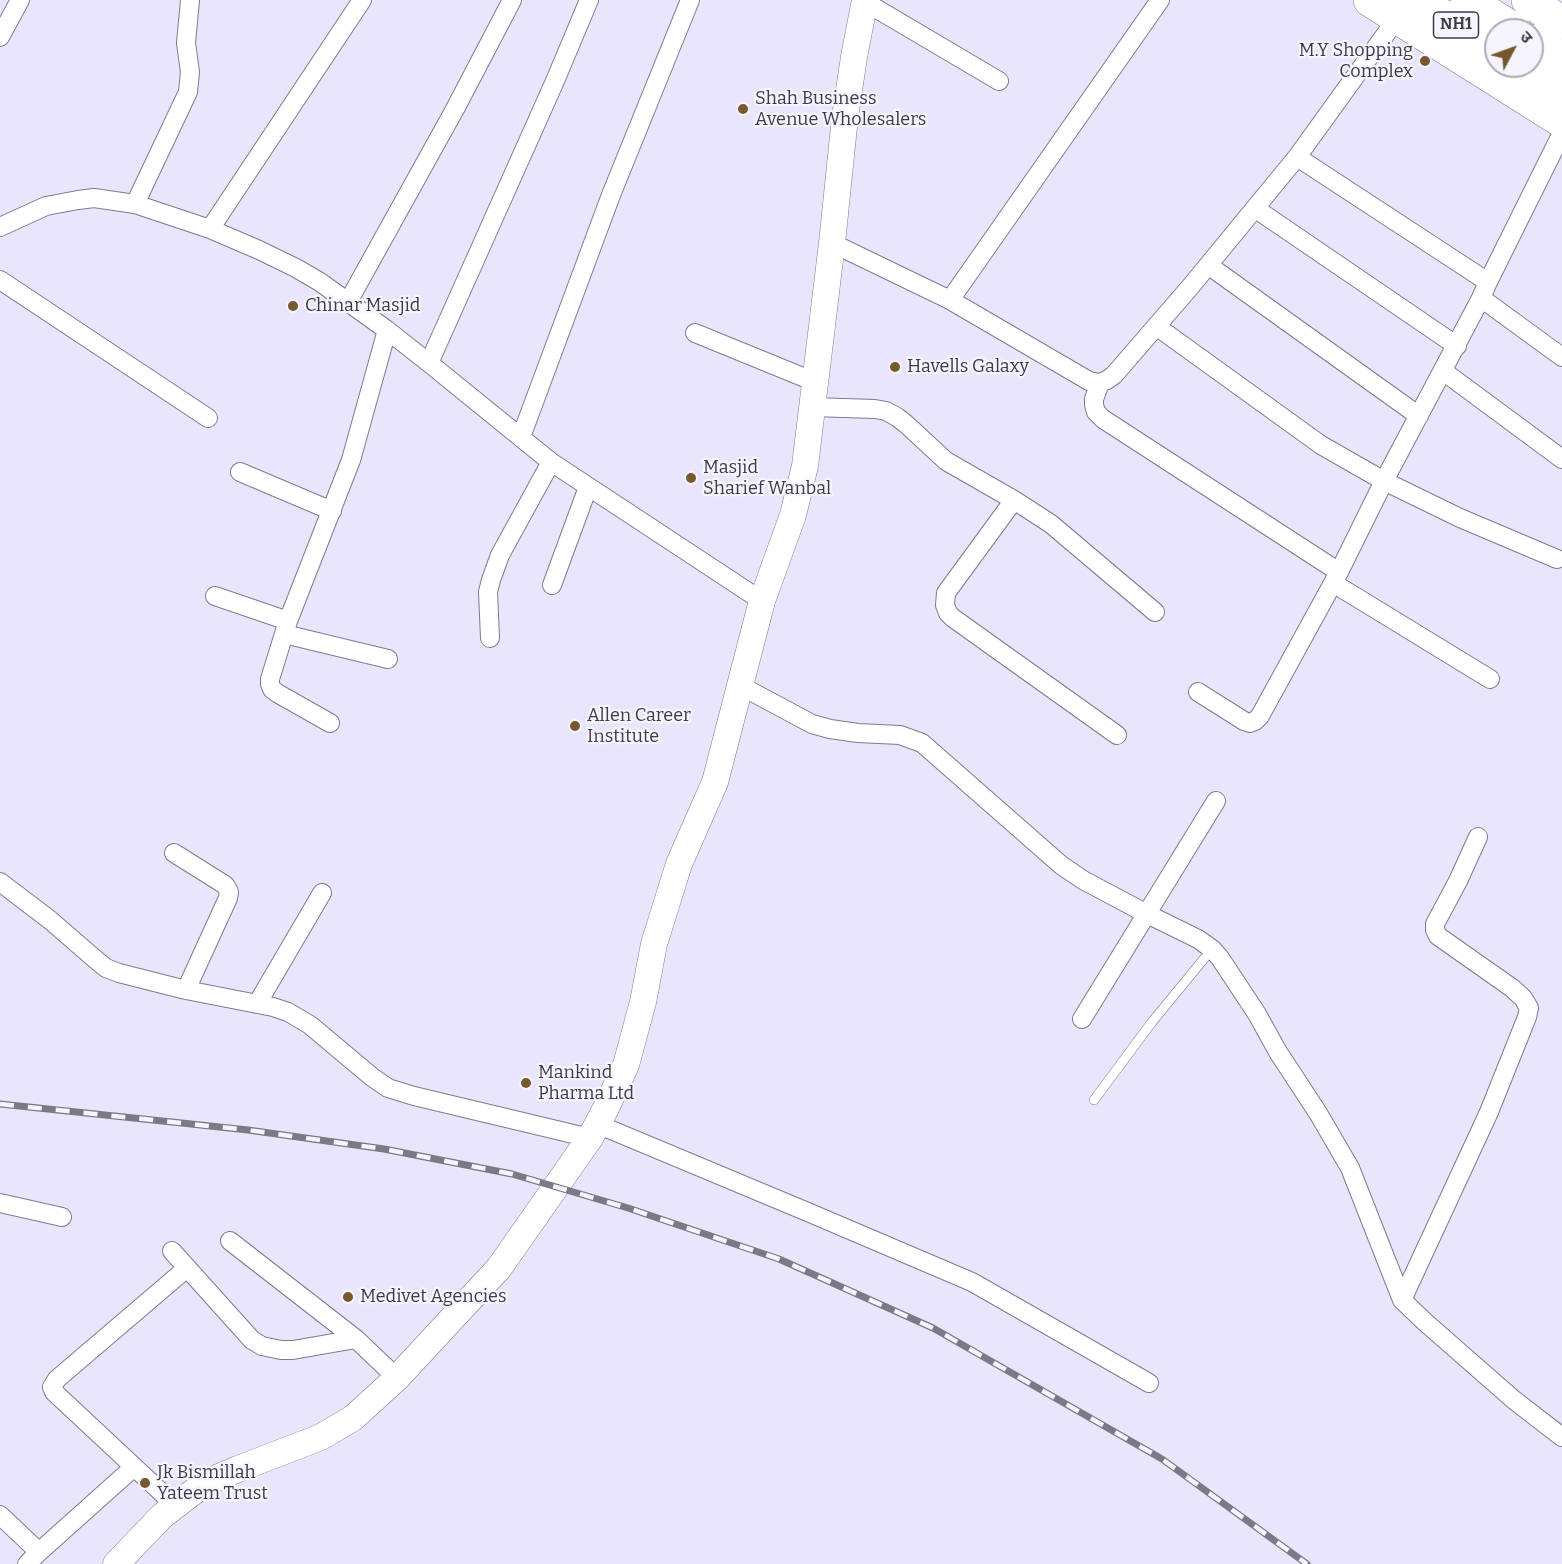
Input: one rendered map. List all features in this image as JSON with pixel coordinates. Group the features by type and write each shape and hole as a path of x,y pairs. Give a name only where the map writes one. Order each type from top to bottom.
{"highway":[{"path":"1370,0 1407,9 1562,121"},
{"name":"NH1","path":"1467,0 1496,18"},
{"path":"1528,0 1562,23"},
{"name":"NH1","path":"1407,9 1484,44"},
{"path":"1544,48 1562,59"},
{"path":"1540,78 1562,92"}],"main road":[{"path":"116,1564 162,1516 205,1483 321,1437 353,1419 397,1378 499,1268 594,1131 626,1065 643,1002 654,944 679,864 715,782 762,601 795,506 805,465 845,117 865,1"}],"street":[{"path":"0,37 20,0"},
{"path":"135,204 188,92 190,72 186,43 190,0"},
{"path":"210,229 362,0"},
{"path":"348,302 512,0"},
{"path":"429,363 589,0"},
{"path":"521,437 611,195 690,0"},
{"path":"950,300 1160,0"},
{"path":"865,1 999,81"},
{"path":"832,243 950,300 1089,381 1107,380 1114,375 1256,209 1407,9"},
{"path":"1198,692 1244,721 1255,722 1260,716 1336,578 1384,481 1457,346 1562,133"},
{"path":"1297,157 1484,290 1562,357"},
{"path":"0,227 46,206 94,198 135,204 210,229 259,249 296,268 348,302 429,363 551,462 762,601"},
{"path":"1256,209 1457,346"},
{"path":"1208,265 1419,416"},
{"path":"0,280 208,418"},
{"path":"1156,326 1321,445 1384,481 1460,518 1557,559"},
{"path":"330,723 272,689 270,679 286,628 351,460 387,330"},
{"path":"695,333 814,395 886,411 906,424 946,461 1051,524 1155,612"},
{"path":"1443,371 1562,459"},
{"path":"1100,382 1094,405 1096,412 1103,419 1336,578 1490,679"},
{"path":"490,638 488,592 491,580 500,555 551,462"},
{"path":"240,472 332,512"},
{"path":"552,585 588,487"},
{"path":"1014,500 946,593 944,600 948,613 1117,735"},
{"path":"215,596 286,628 388,659"},
{"path":"741,686 812,724 858,733 900,735 922,743 1060,865 1083,880 1198,939 1212,949 1257,1014 1350,1168 1402,1300 1514,1400 1562,1437"},
{"path":"1082,1019 1216,801"},
{"path":"1402,1300 1489,1112 1529,1008 1523,998 1512,988 1438,936 1435,930 1435,924 1478,837"},
{"path":"174,853 225,885 229,892 186,990"},
{"path":"0,882 106,968 186,990 288,1012 310,1025 388,1088 414,1096 594,1131 799,1208 972,1282 1149,1383"},
{"path":"257,1004 322,893"},
{"path":"0,1203 62,1217"},
{"path":"230,1241 356,1339 397,1378"},
{"path":"172,1251 252,1340 262,1347 293,1350 356,1339"},
{"path":"176,1506 54,1392 52,1387 57,1379 186,1268"},
{"path":"0,1515 33,1558 134,1467"}],"lane":[{"path":"1094,1100 1152,1022 1212,949"}],"railway":[{"path":"0,1104 248,1130 384,1149 512,1174 628,1208 779,1259 933,1328 1162,1459 1307,1564"}],"place":[{"name":"M.Y Shopping Complex","path":"1425,61"},
{"name":"Shah Business Avenue Wholesalers","path":"743,109"},
{"name":"Chinar Masjid","path":"293,306"},
{"name":"Havells Galaxy","path":"895,367"},
{"name":"Masjid Sharief Wanbal","path":"691,478"},
{"name":"Allen Career Institute","path":"575,726"},
{"name":"Mankind Pharma Ltd","path":"526,1083"},
{"name":"Medivet Agencies","path":"348,1297"},
{"name":"Jk Bismillah Yateem Trust","path":"145,1483"}]}
